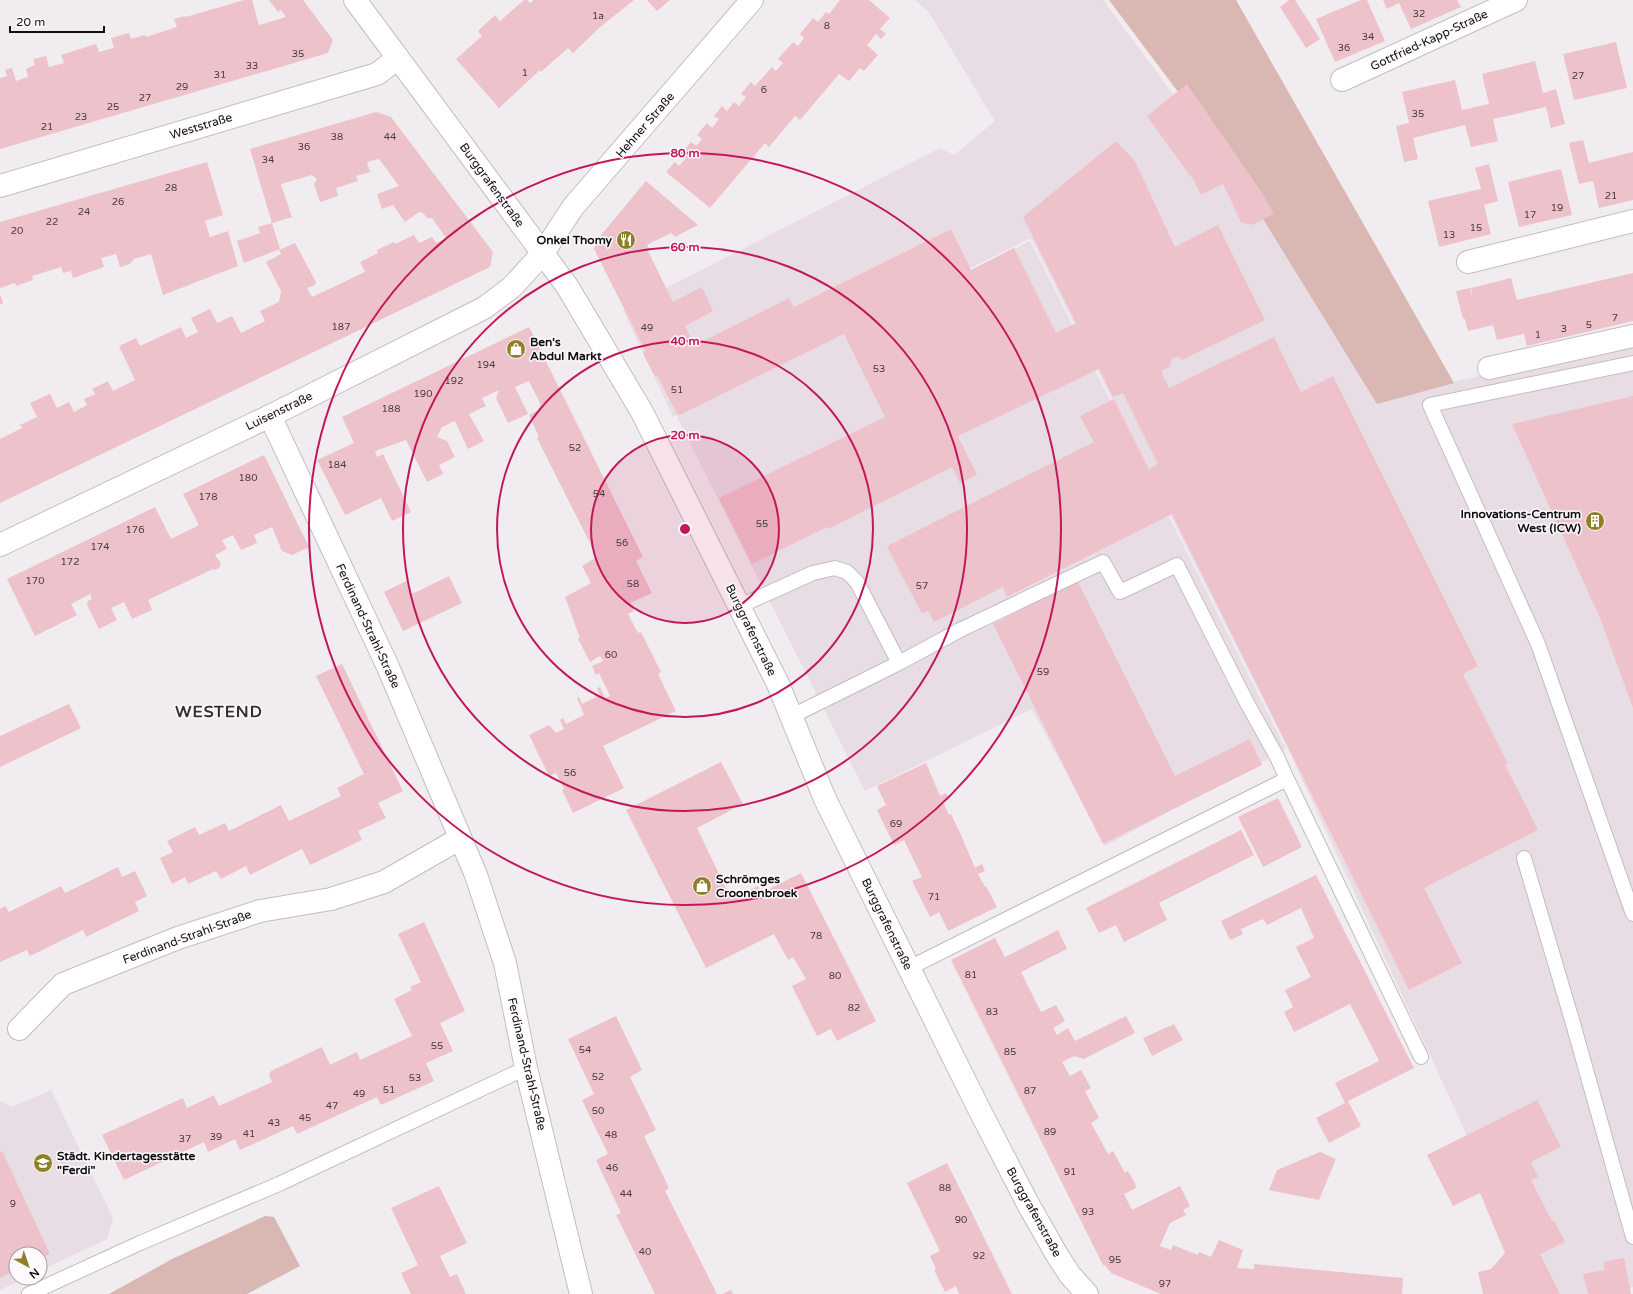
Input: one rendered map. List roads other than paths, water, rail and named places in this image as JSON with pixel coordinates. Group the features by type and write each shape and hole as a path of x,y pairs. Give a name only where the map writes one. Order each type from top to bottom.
{"street":[{"name":"Burggrafenstraße","path":"355,0 567,286 642,412 740,606 792,716 825,799 1028,1204 1070,1276 1087,1294"},
{"name":"Hehner Straße","path":"543,253 573,207 752,0"},
{"name":"Gottfried-Kapp-Straße","path":"1342,80 1516,0"},
{"name":"Weststraße","path":"0,186 377,74 398,58"},
{"path":"1468,262 1633,221"},
{"name":"Luisenstraße","path":"0,546 270,416 484,308 512,287 543,253"},
{"path":"1489,368 1633,336"},
{"name":"Ferdinand-Strahl-Straße","path":"270,416 388,667 459,839 476,875 505,963 526,1068 581,1294"},
{"name":"Ferdinand-Strahl-Straße","path":"19,1029 63,984 178,938 260,911 331,900 384,882 459,839"}],"lane":[{"path":"1633,363 1430,405 1538,644 1633,914"},
{"path":"792,716 899,663 960,630 1104,562 1120,592 1177,565 1246,703 1277,756 1421,1057"},
{"path":"740,606 813,573 835,568 847,572 857,582 865,596 899,663"},
{"path":"909,968 1287,779"},
{"path":"1524,858 1572,1020 1633,1237"},
{"path":"29,1294 140,1243 279,1184 526,1068"}],"place":[{"name":"Onkel Thomy","path":"626,240"},
{"name":"Ben's Abdul Markt","path":"516,349"},
{"name":"Innovations-Centrum West (ICW)","path":"1595,521"},
{"name":"Schrömges Croonenbroek","path":"702,886"},
{"name":"Städt. Kindertagesstätte \"Ferdi\"","path":"43,1163"}],"district":[{"name":"WESTEND","path":"219,711"}]}
